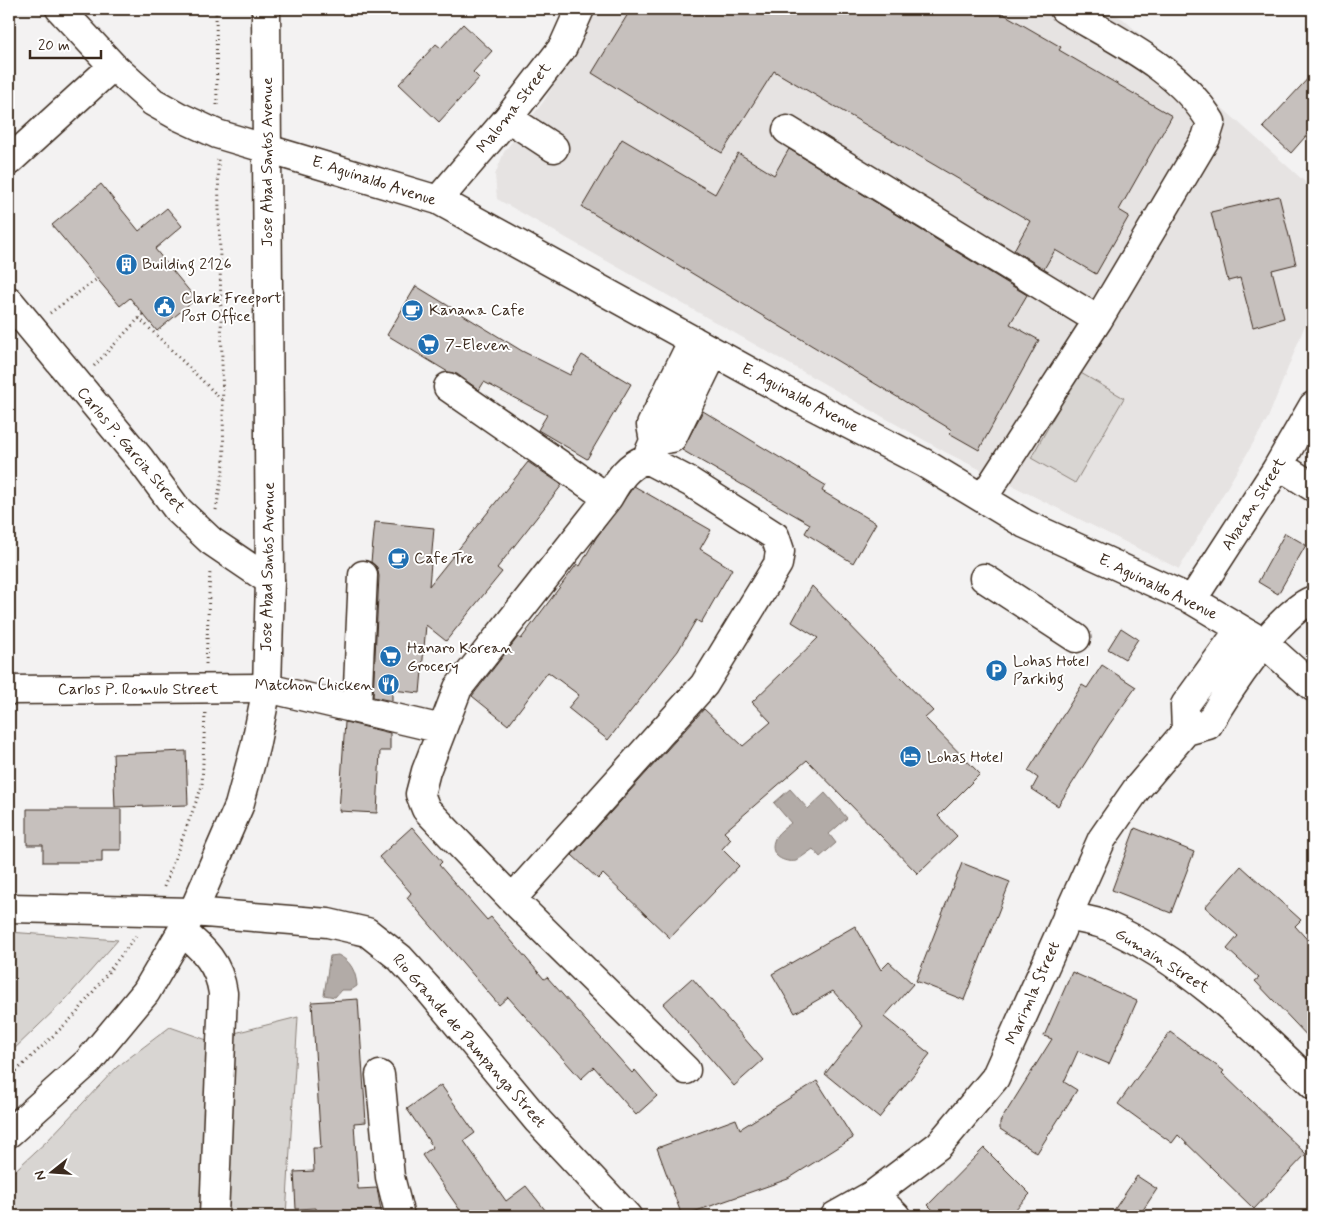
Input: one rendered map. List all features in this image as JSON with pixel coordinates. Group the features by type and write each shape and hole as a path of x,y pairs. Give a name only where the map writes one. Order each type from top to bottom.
{"street":[{"name":"E. Aguinaldo Avenue","path":"60,9 113,66 154,102 217,134 438,200 704,346 924,463 1025,524 1192,600 1264,644 1313,687"},
{"name":"Jose Abad Santos Avenue","path":"9,1134 88,1062 146,992 187,922 239,806 266,688 270,581 266,9"},
{"name":"Maloma Street","path":"438,200 508,118 562,47 580,9"},
{"path":"983,498 1098,320 1206,138 1211,122 1204,110 1158,65 1064,9"},
{"path":"9,161 113,66"},
{"path":"508,118 554,148"},
{"path":"787,130 1098,320"},
{"name":"Carlos P. Garcia Street","path":"9,302 140,459 177,509 211,541 270,581"},
{"path":"686,1070 512,899 426,810 420,794 426,771 458,688 513,615 608,498 623,473 650,450 672,438 704,346"},
{"path":"448,387 608,498"},
{"name":"Abacan Street","path":"1192,600 1279,465 1313,406"},
{"path":"512,899 704,685 778,564 780,551 775,536 690,482 650,450"},
{"path":"1279,465 1313,488"},
{"path":"357,708 364,575"},
{"path":"984,578 1076,638"},
{"path":"1240,629 1185,705 1186,731 1208,725 1217,709 1264,644 1293,612 1313,600"},
{"name":"Carlos P. Romulo Street","path":"9,690 266,688 442,729"},
{"name":"Marimla Street","path":"835,1216 874,1194 938,1145 995,1078 1102,839 1136,790 1186,731"},
{"name":"Rio Grande de Pampanga Street","path":"9,908 155,910 187,922 328,923 367,932 400,958 430,991 613,1211"},
{"name":"Gumain Street","path":"1068,916 1104,924 1143,945 1201,982 1313,1085"},
{"path":"187,922 213,961 221,979 223,993 214,1216"},
{"path":"380,1075 390,1177 400,1216"},
{"path":"874,1194 896,1216"}],"path":[{"path":"9,1078 76,1014 155,910 202,786 211,541 224,463 216,9"},
{"path":"31,330 61,304 97,279"},
{"path":"77,385 143,314"},
{"path":"139,318 223,401"}],"shaded area":[{"path":"598,9 1106,9 1123,19 1313,189 1313,305 1268,418 1179,569 947,453 497,199 495,175 504,152 544,101"},
{"path":"1079,372 1124,398 1075,483 1031,458"},
{"path":"790,789 808,809 825,793 847,818 829,834 836,843 820,857 813,849 796,861 787,861 782,860 774,851 774,841 777,836 791,823 774,803"},
{"path":"9,932 118,940 65,1000 9,1054"},
{"path":"338,955 343,957 352,968 357,986 351,990 341,990 335,997 324,995 330,956"},
{"path":"298,1017 286,1216 9,1216 9,1176 47,1141 117,1067 170,1027 207,1040"}],"building":[{"path":"631,9 995,9 1061,47 1059,50 1172,116 1119,210 1129,216 1096,274 1055,250 1044,269 1014,250 1030,221 774,71 722,153 592,73"},
{"path":"463,24 492,51 473,72 479,78 439,122 399,84 436,44 441,48"},
{"path":"1313,73 1313,128 1291,153 1263,127"},
{"path":"622,139 715,194 738,153 774,175 789,149 1027,295 1010,324 1039,340 979,450 949,433 952,430 582,207"},
{"name":"Building 2126","path":"101,184 139,231 167,208 182,226 155,249 196,299 157,331 130,298 120,306 52,225"},
{"path":"1279,196 1296,264 1272,270 1284,318 1253,327 1240,278 1228,281 1211,212"},
{"path":"416,286 522,351 570,375 582,355 631,384 587,459 538,430 547,415 484,382 479,390 457,374 448,372 387,335"},
{"path":"703,411 825,485 822,491 876,523 853,563 805,533 810,524 682,450"},
{"path":"528,462 562,485 497,568 502,572 446,641 426,625 420,693 392,690 392,701 373,697 379,576 377,567 371,562 375,522 434,528 429,586"},
{"path":"634,486 711,530 700,549 732,569 701,623 696,620 678,651 608,740 568,708 579,695 548,672 508,725 472,696 518,637 521,639 577,564 580,566 596,538"},
{"path":"1285,533 1306,545 1278,594 1258,582"},
{"path":"812,586 933,711 925,718 980,774 938,816 957,836 918,874 807,760 724,832 731,839 722,849 739,866 670,938 603,874 598,879 572,855 704,709 743,746 771,722 752,702 818,638 792,622"},
{"path":"1121,628 1138,639 1125,659 1108,649"},
{"path":"1102,665 1136,687 1109,725 1058,806 1032,789 1038,778 1028,771 1082,685 1087,688"},
{"path":"345,722 390,733 390,751 380,751 377,813 339,811"},
{"path":"186,751 188,805 115,807 113,754"},
{"path":"27,809 121,809 121,850 102,850 102,862 43,862 43,845 27,845"},
{"path":"412,827 442,862 439,865 487,920 491,917 544,979 547,977 632,1073 635,1070 657,1096 636,1115 594,1067 581,1079 508,997 499,1005 407,898 411,893 379,857"},
{"path":"1135,828 1194,852 1171,913 1112,890"},
{"path":"962,863 1010,882 964,1000 916,981"},
{"path":"1241,866 1301,920 1295,926 1313,946 1313,1042 1255,981 1259,978 1227,949 1238,936 1205,907"},
{"path":"855,926 881,970 889,962 913,984 884,1017 930,1054 879,1118 825,1074 863,1026 833,991 795,1013 772,974"},
{"path":"1072,972 1137,1001 1109,1064 1078,1051 1064,1082 1077,1090 1037,1153 1000,1129 1000,1122 1052,1039 1044,1036"},
{"path":"692,978 763,1060 734,1086 663,1004"},
{"path":"358,999 366,1122 354,1123 358,1189 377,1188 382,1216 317,1216 316,1208 296,1209 294,1172 314,1171 313,1148 321,1148 312,1002"},
{"path":"1170,1032 1224,1071 1222,1073 1306,1154 1254,1209 1178,1135 1172,1143 1118,1104"},
{"path":"817,1081 853,1138 788,1179 682,1216 657,1148 736,1119 740,1129"},
{"path":"441,1085 475,1133 464,1141 506,1201 526,1186 550,1216 464,1216 422,1155 433,1147 407,1109"},
{"path":"984,1148 1030,1194 1009,1216 939,1216 928,1205"},
{"path":"1137,1176 1157,1189 1139,1216 1110,1216"}],"place":[{"name":"Building 2126","path":"126,264"},
{"name":"Clark Freeport Post Office","path":"165,307"},
{"name":"Kanana Cafe","path":"413,310"},
{"name":"7-Eleven","path":"429,345"},
{"name":"Cafe Tre","path":"398,558"},
{"name":"Hanaro Korean Grocery","path":"391,657"},
{"name":"Lohas Hotel Parkibg","path":"997,670"},
{"name":"Matchon Chicken","path":"389,685"},
{"name":"Lohas Hotel","path":"911,757"}]}
